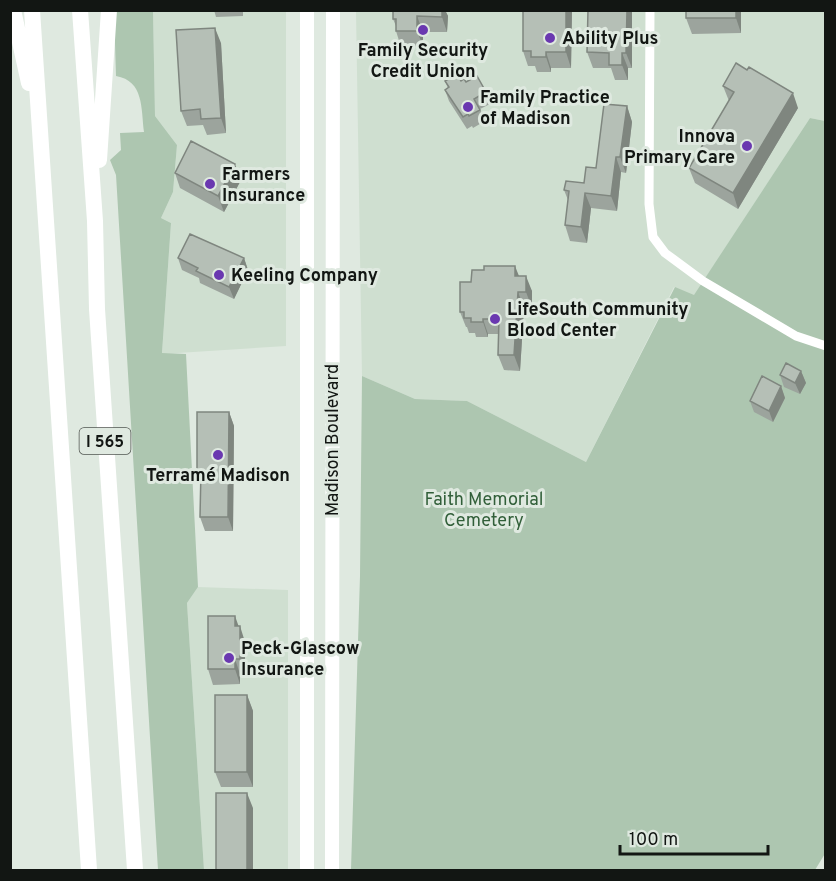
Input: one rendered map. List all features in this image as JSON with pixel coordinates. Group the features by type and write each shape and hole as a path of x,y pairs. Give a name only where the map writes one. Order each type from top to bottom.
{"highway":[{"path":"13,10 41,138"},
{"name":"I 565","path":"32,10 89,870"},
{"name":"I 565","path":"80,10 96,221 97,309 135,870"},
{"path":"96,221 109,10"}],"main road":[{"name":"Madison Boulevard","path":"307,870 308,10"},
{"name":"Madison Boulevard","path":"332,870 333,10"},
{"path":"307,345 332,344"}],"street":[{"path":"650,10 649,204 653,237 665,253 703,281 796,336 825,346"}],"shaded area":[{"path":"153,11 286,11 286,346 162,354 171,223 161,218 173,192 177,145 155,116"},
{"path":"356,11 825,11 825,121 810,118 694,296 674,287 586,462 467,401 415,399 362,376"},
{"path":"198,587 288,590 288,870 204,870 187,603"}],"green space":[{"path":"114,11 153,11 155,116 177,145 173,192 161,218 171,223 162,353 186,354 198,587 187,603 204,870 158,870 116,175 110,160 121,150 120,133 144,132 141,105 136,90 132,83 116,76"},
{"name":"Faith Memorial Cemetery","path":"810,118 825,121 826,852 815,870 351,870 360,576 362,376 415,399 467,401 586,462 675,287 694,295"}],"building":[{"path":"393,10 442,10 442,17 417,16 417,31 396,31"},
{"name":"Ability Plus","path":"523,10 566,10 566,52 546,52 546,57 531,57 531,51 523,51"},
{"path":"588,10 627,10 626,53 622,53 622,65 609,65 609,53 587,52"},
{"path":"686,10 736,10 736,18 686,18"},
{"path":"215,28 221,118 201,119 200,109 181,111 176,30"},
{"name":"Innova Primary Care","path":"736,63 747,70 749,67 793,93 733,193 689,168 734,92 723,86"},
{"path":"457,74 461,81 464,79 466,82 477,76 486,92 474,99 480,110 469,116 468,114 463,117 445,90 449,87 445,81"},
{"path":"604,104 627,106 620,157 616,157 611,196 585,193 581,227 565,225 569,191 564,190 566,181 584,183 586,167 596,168"},
{"path":"191,141 235,164 218,196 175,173"},
{"path":"190,234 244,258 229,287 196,271 198,268 178,258"},
{"name":"LifeSouth Community Blood Center","path":"484,266 515,266 515,276 526,276 526,292 518,292 514,355 498,355 499,319 471,322 471,318 464,318 464,312 460,312 460,282 471,282 472,270 484,270"},
{"path":"786,363 801,371 795,383 780,375"},
{"path":"762,376 781,386 769,411 750,401"},
{"path":"197,412 229,412 228,517 200,517 201,470 197,470"},
{"path":"208,616 235,616 235,626 240,626 240,659 235,659 235,669 208,669"},
{"path":"215,695 247,695 247,772 215,772"},
{"path":"216,793 247,793 247,870 216,870"}],"place":[{"name":"Family Security Credit Union","path":"423,30"},
{"name":"Ability Plus","path":"550,38"},
{"name":"Family Practice of Madison","path":"468,107"},
{"name":"Innova Primary Care","path":"747,146"},
{"name":"Farmers Insurance","path":"210,184"},
{"name":"Keeling Company","path":"219,275"},
{"name":"LifeSouth Community Blood Center","path":"495,319"},
{"name":"Terramé Madison","path":"218,455"},
{"name":"Peck-Glascow Insurance","path":"229,658"}]}
